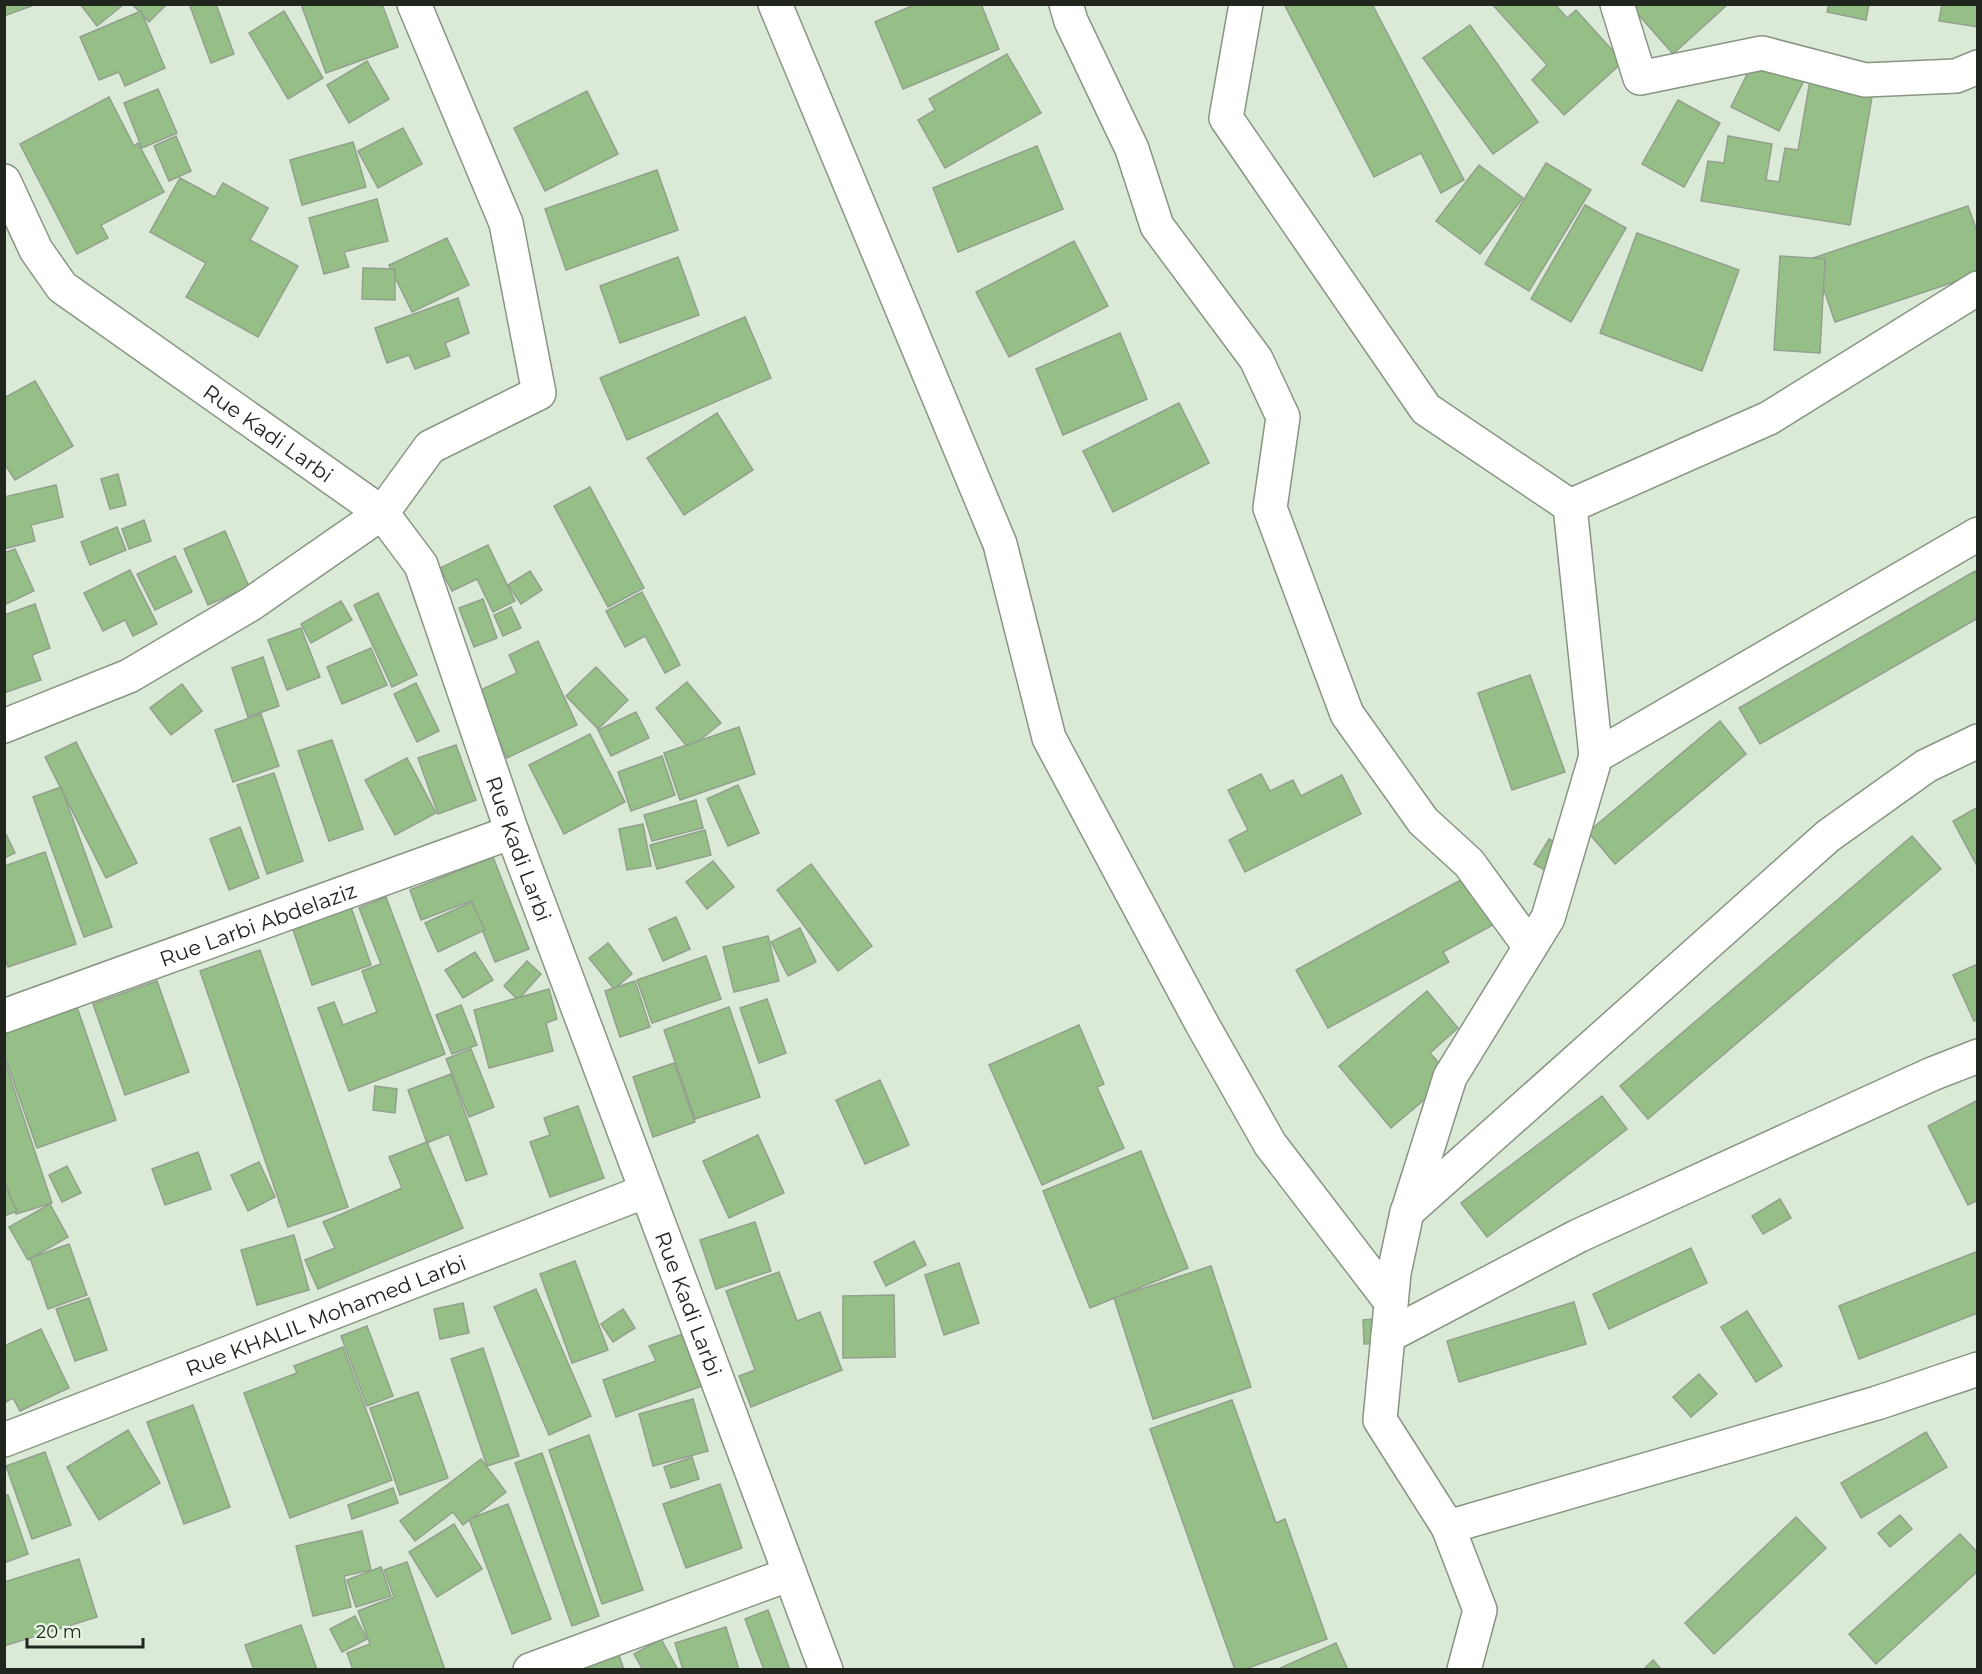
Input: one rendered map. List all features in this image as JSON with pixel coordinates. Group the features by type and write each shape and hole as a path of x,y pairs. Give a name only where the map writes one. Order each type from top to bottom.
{"street":[{"path":"4,726 129,676 251,604 381,513 430,447 539,393 506,223 414,4"},
{"path":"775,4 1000,544 1049,738 1202,1024 1270,1144 1391,1302"},
{"path":"1066,4 1071,21 1132,149 1157,226 1256,359 1283,417 1270,508 1347,714 1423,821 1469,863 1530,947"},
{"path":"1246,4 1226,118 1426,409 1570,506"},
{"path":"1617,4 1640,78 1762,53 1866,80 1956,76 1977,67"},
{"name":"Rue Kadi Larbi","path":"4,181 36,250 62,287 381,513 421,565 512,832 826,1670"},
{"path":"1570,506 1769,418 1977,288"},
{"path":"1464,1670 1480,1610 1448,1527 1380,1420 1394,1273 1407,1212 1450,1077 1548,918 1596,756 1570,506"},
{"path":"1596,756 1977,534"},
{"path":"1407,1212 1828,836 1926,766 1977,741"},
{"name":"Rue Larbi Abdelaziz","path":"4,1016 512,832"},
{"path":"1388,1336 1578,1236 1932,1074 1977,1056"},
{"name":"Rue KHALIL Mohamed Larbi","path":"4,1440 646,1191"},
{"path":"1448,1527 1877,1403 1977,1369"},
{"path":"530,1670 790,1574"}],"building":[{"path":"4,4 37,4 4,16"},
{"path":"80,4 124,4 97,26"},
{"path":"132,4 167,4 149,22"},
{"path":"216,4 234,54 211,63 190,6"},
{"path":"301,4 382,4 398,47 326,73"},
{"path":"916,4 981,4 999,49 903,89 875,22"},
{"path":"1284,4 1372,4 1464,180 1441,193 1421,153 1374,177"},
{"path":"1492,4 1555,4 1567,18 1576,10 1623,62 1564,115 1532,80 1547,65"},
{"path":"1629,4 1728,4 1673,54"},
{"path":"1829,4 1869,4 1866,20 1827,12"},
{"path":"1942,4 1978,4 1978,27 1939,21"},
{"path":"141,11 165,68 125,86 119,72 99,80 80,37"},
{"path":"284,11 323,78 288,99 249,33"},
{"path":"1470,25 1538,122 1493,154 1423,58"},
{"path":"1764,40 1812,64 1779,131 1731,107"},
{"path":"1007,54 1041,113 945,168 918,120 935,110 929,99"},
{"path":"1814,57 1877,68 1850,225 1701,201 1708,161 1724,163 1728,136 1772,144 1766,180 1779,182 1785,148 1798,150"},
{"path":"367,61 389,99 349,123 327,85"},
{"path":"158,89 177,133 142,148 124,103"},
{"path":"587,91 618,154 545,191 514,128"},
{"path":"109,97 134,146 138,143 164,192 101,225 108,238 77,254 20,144"},
{"path":"1678,100 1720,123 1684,187 1642,164"},
{"path":"403,128 422,164 378,188 358,151"},
{"path":"176,136 191,171 169,181 154,146"},
{"path":"353,142 366,187 302,205 290,160"},
{"path":"1037,146 1063,209 958,252 933,188"},
{"path":"1546,163 1591,190 1529,291 1485,264"},
{"path":"1479,165 1523,198 1480,254 1436,221"},
{"path":"657,170 678,230 566,270 545,209"},
{"path":"180,178 215,197 223,183 268,208 250,240 298,266 258,337 186,297 206,263 150,232"},
{"path":"377,199 388,241 344,252 349,267 324,274 309,218"},
{"path":"1585,205 1626,228 1571,322 1531,299"},
{"path":"1968,206 1978,234 1978,274 1835,322 1813,258"},
{"path":"1637,233 1739,270 1702,371 1600,333"},
{"path":"447,238 469,285 412,312 389,265"},
{"path":"1074,241 1108,306 1009,357 976,292"},
{"path":"1780,256 1825,259 1820,353 1774,350"},
{"path":"678,257 699,315 620,343 600,286"},
{"path":"363,268 395,269 395,300 362,299"},
{"path":"458,298 469,333 445,343 450,356 415,369 409,355 387,363 375,328"},
{"path":"745,317 771,378 627,440 600,378"},
{"path":"1120,333 1147,399 1063,435 1036,369"},
{"path":"35,381 73,446 15,480 4,463 4,398"},
{"path":"1179,403 1209,463 1113,512 1083,451"},
{"path":"717,413 753,470 684,515 647,458"},
{"path":"118,474 126,505 110,509 101,479"},
{"path":"56,485 63,517 31,525 35,541 4,549 4,497"},
{"path":"590,487 644,588 608,607 554,506"},
{"path":"144,520 151,541 129,549 122,529"},
{"path":"117,527 126,550 90,565 81,542"},
{"path":"225,531 249,587 208,605 184,549"},
{"path":"488,545 515,601 493,612 477,579 452,591 440,568"},
{"path":"15,549 34,591 4,605 4,553"},
{"path":"175,556 192,592 155,610 137,574"},
{"path":"130,570 157,624 133,636 125,620 103,631 84,593"},
{"path":"530,571 542,590 521,604 508,585"},
{"path":"1975,571 1978,576 1978,618 1760,744 1739,708"},
{"path":"642,592 680,665 665,673 645,636 625,647 606,611"},
{"path":"378,593 417,675 392,687 354,605"},
{"path":"483,599 497,638 474,647 459,608"},
{"path":"341,601 352,620 311,643 301,624"},
{"path":"35,604 50,648 32,655 41,680 4,693 4,615"},
{"path":"511,607 521,628 503,636 494,615"},
{"path":"301,628 320,677 287,690 268,640"},
{"path":"538,641 577,725 507,758 476,692 517,673 509,655"},
{"path":"371,648 387,685 342,704 327,667"},
{"path":"263,657 279,706 248,717 232,668"},
{"path":"596,667 628,700 598,729 566,696"},
{"path":"1530,675 1565,772 1512,790 1478,693"},
{"path":"687,682 721,723 689,749 656,708"},
{"path":"416,683 439,731 417,742 394,694"},
{"path":"182,684 202,711 171,735 150,708"},
{"path":"636,712 649,738 611,756 598,730"},
{"path":"261,714 279,766 233,782 215,730"},
{"path":"1720,721 1746,754 1615,864 1588,832"},
{"path":"739,727 755,774 680,800 664,753"},
{"path":"590,734 625,802 564,834 529,765"},
{"path":"332,740 363,829 329,841 298,751"},
{"path":"76,742 137,863 106,878 45,757"},
{"path":"456,745 476,800 438,814 418,758"},
{"path":"662,756 675,795 631,811 618,772"},
{"path":"407,758 436,813 395,835 365,780"},
{"path":"274,773 303,861 267,874 237,785"},
{"path":"1261,774 1270,791 1293,780 1301,796 1342,775 1361,814 1245,872 1229,840 1248,830 1228,790"},
{"path":"738,785 759,833 728,846 707,799"},
{"path":"61,787 112,927 84,937 33,797"},
{"path":"696,800 703,828 652,841 644,815"},
{"path":"1978,807 1978,863 1976,864 1953,821"},
{"path":"643,824 651,866 627,870 619,829"},
{"path":"240,827 259,878 229,890 210,839"},
{"path":"4,830 15,853 4,858"},
{"path":"705,830 711,855 657,869 650,845"},
{"path":"1912,836 1941,869 1648,1119 1620,1086"},
{"path":"1549,839 1572,852 1558,878 1534,864"},
{"path":"45,852 76,944 8,967 4,956 4,866"},
{"path":"493,857 529,949 495,962 471,901 421,920 410,890"},
{"path":"713,861 734,887 707,909 686,882"},
{"path":"811,864 872,946 838,971 777,890"},
{"path":"1488,865 1515,913 1443,952 1449,962 1328,1028 1296,970"},
{"path":"386,897 445,1054 349,1091 318,1008 334,1002 343,1025 377,1012 362,971 381,964 359,908"},
{"path":"472,902 485,930 438,952 425,923"},
{"path":"351,907 371,965 312,985 292,927"},
{"path":"676,917 690,949 663,961 649,929"},
{"path":"800,928 816,962 788,976 771,942"},
{"path":"768,936 779,981 734,992 723,947"},
{"path":"608,943 632,974 614,989 589,958"},
{"path":"260,950 348,1207 288,1227 200,971"},
{"path":"475,952 493,980 463,998 445,970"},
{"path":"706,956 721,999 652,1023 637,980"},
{"path":"527,961 541,974 518,1000 504,986"},
{"path":"1978,964 1978,1020 1974,1021 1953,975"},
{"path":"157,981 189,1072 125,1095 93,1004"},
{"path":"635,981 650,1027 620,1037 605,991"},
{"path":"549,989 557,1019 546,1023 553,1051 489,1068 474,1010"},
{"path":"1427,991 1458,1028 1430,1053 1451,1077 1391,1128 1339,1066"},
{"path":"767,999 786,1053 759,1063 740,1008"},
{"path":"461,1005 477,1045 452,1054 436,1015"},
{"path":"77,1007 116,1120 37,1148 4,1054 4,1033"},
{"path":"729,1007 760,1097 695,1119 664,1030"},
{"path":"1079,1025 1104,1084 1097,1087 1124,1148 1042,1185 989,1065"},
{"path":"471,1049 494,1107 469,1117 446,1059"},
{"path":"4,1059 52,1203 16,1214 4,1177"},
{"path":"674,1063 695,1122 653,1137 633,1077"},
{"path":"451,1074 487,1174 466,1181 449,1134 427,1143 408,1090"},
{"path":"880,1080 909,1145 865,1164 836,1100"},
{"path":"375,1086 397,1089 395,1113 373,1110"},
{"path":"1602,1096 1627,1129 1487,1237 1461,1203"},
{"path":"1978,1100 1978,1200 1968,1205 1928,1126"},
{"path":"578,1106 604,1178 550,1197 530,1142 550,1135 544,1118"},
{"path":"758,1135 784,1193 729,1218 703,1161"},
{"path":"427,1142 463,1228 318,1289 305,1260 335,1248 323,1222 402,1188 389,1157"},
{"path":"1141,1151 1188,1268 1090,1308 1043,1191"},
{"path":"198,1152 211,1189 165,1205 152,1169"},
{"path":"259,1162 275,1197 248,1211 231,1175"},
{"path":"67,1166 81,1193 62,1202 49,1175"},
{"path":"4,1184 17,1211 4,1216"},
{"path":"1780,1199 1791,1218 1763,1234 1752,1216"},
{"path":"50,1204 68,1237 28,1260 9,1227"},
{"path":"755,1222 771,1271 716,1289 700,1240"},
{"path":"294,1235 309,1290 257,1305 241,1250"},
{"path":"914,1241 926,1265 886,1286 874,1262"},
{"path":"69,1244 87,1295 48,1309 30,1258"},
{"path":"1691,1248 1707,1283 1609,1329 1593,1294"},
{"path":"1978,1251 1978,1313 1859,1359 1839,1306"},
{"path":"575,1261 608,1350 572,1363 540,1274"},
{"path":"959,1263 979,1323 944,1335 925,1275"},
{"path":"1211,1266 1251,1387 1153,1419 1114,1298"},
{"path":"779,1272 797,1321 820,1312 842,1370 751,1407 739,1376 755,1370 726,1291"},
{"path":"536,1289 591,1416 549,1435 494,1307"},
{"path":"894,1295 895,1357 843,1358 843,1296"},
{"path":"89,1298 107,1350 75,1361 56,1309"},
{"path":"1574,1302 1586,1344 1459,1382 1447,1341"},
{"path":"463,1303 469,1333 440,1339 434,1309"},
{"path":"623,1309 635,1328 613,1342 601,1324"},
{"path":"1747,1311 1782,1366 1756,1382 1721,1327"},
{"path":"1386,1318 1388,1343 1364,1344 1363,1320"},
{"path":"367,1326 393,1396 367,1406 341,1336"},
{"path":"41,1329 69,1388 20,1411 13,1398 4,1403 4,1346"},
{"path":"683,1334 702,1386 616,1417 603,1380 656,1361 649,1346"},
{"path":"343,1347 392,1480 290,1518 244,1393 297,1373 294,1366"},
{"path":"483,1348 519,1456 487,1466 451,1359"},
{"path":"1699,1374 1717,1394 1691,1417 1673,1397"},
{"path":"418,1392 448,1478 400,1495 370,1408"},
{"path":"693,1399 708,1451 653,1466 639,1414"},
{"path":"1232,1400 1276,1523 1285,1519 1327,1639 1243,1670 1235,1670 1150,1429"},
{"path":"193,1405 230,1507 184,1524 147,1422"},
{"path":"128,1430 160,1483 99,1520 67,1467"},
{"path":"1926,1432 1947,1467 1861,1518 1841,1483"},
{"path":"589,1435 643,1590 602,1604 549,1450"},
{"path":"45,1452 71,1525 32,1539 6,1466"},
{"path":"542,1453 599,1616 572,1626 515,1463"},
{"path":"692,1457 699,1479 671,1488 664,1467"},
{"path":"481,1459 506,1492 463,1525 453,1512 415,1541 400,1521"},
{"path":"720,1484 742,1548 686,1568 663,1504"},
{"path":"393,1488 398,1503 352,1519 348,1505"},
{"path":"8,1495 28,1554 4,1563 4,1496"},
{"path":"508,1504 551,1619 512,1634 469,1519"},
{"path":"1900,1515 1912,1529 1890,1547 1878,1533"},
{"path":"1796,1517 1826,1548 1714,1654 1685,1623"},
{"path":"454,1524 482,1569 437,1597 409,1552"},
{"path":"362,1531 371,1570 344,1576 351,1607 313,1616 296,1546"},
{"path":"1960,1534 1978,1553 1978,1571 1876,1664 1849,1634"},
{"path":"79,1559 97,1617 4,1646 4,1582"},
{"path":"407,1562 445,1670 353,1670 347,1653 370,1644 358,1611 394,1597 384,1570"},
{"path":"381,1567 391,1596 356,1607 347,1580"},
{"path":"768,1610 790,1670 764,1670 745,1619"},
{"path":"355,1616 367,1639 342,1652 330,1629"},
{"path":"301,1625 317,1670 254,1670 245,1645"},
{"path":"726,1627 739,1670 683,1670 675,1643"},
{"path":"661,1639 678,1670 643,1670 634,1654"},
{"path":"1336,1643 1348,1670 1276,1670"},
{"path":"617,1649 624,1670 570,1670"},
{"path":"1653,1660 1662,1670 1643,1670"}]}
